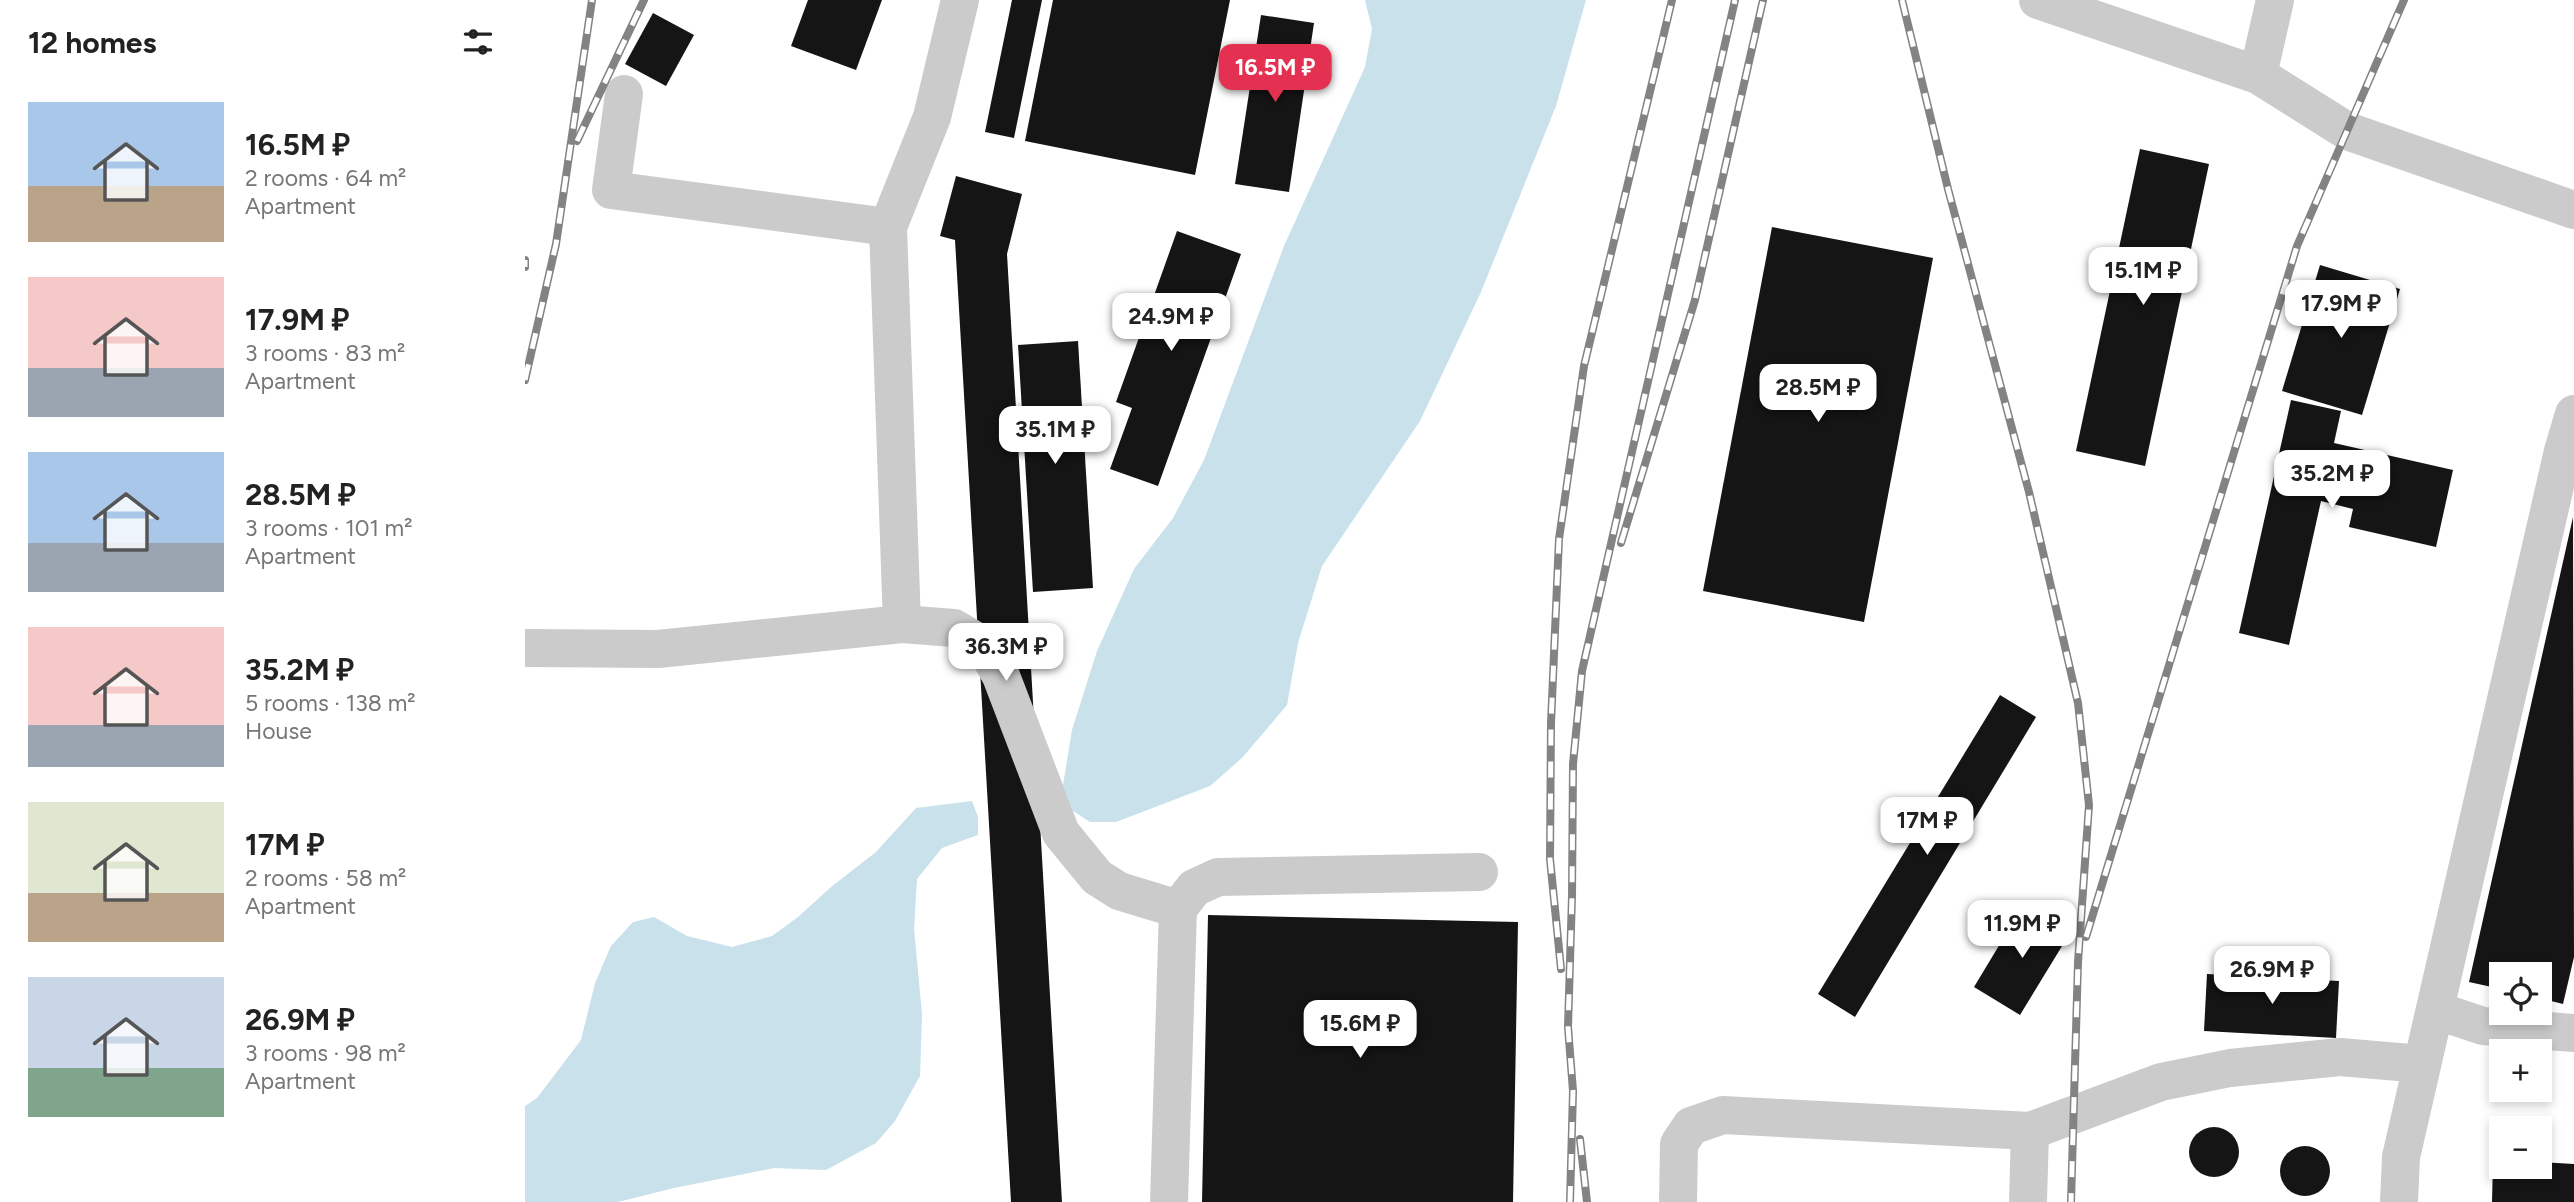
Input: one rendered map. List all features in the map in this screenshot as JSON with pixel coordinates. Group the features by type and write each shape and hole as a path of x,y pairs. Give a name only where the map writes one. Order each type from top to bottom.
{"lane":[{"path":"902,624 888,227 932,117 960,0"},
{"path":"2038,0 2258,75 2347,131 2574,210"},
{"path":"2258,75 2275,0"},
{"path":"624,94 611,190 888,227"},
{"path":"2399,1202 2400,1157 2563,451 2574,414"},
{"path":"525,648 658,649 902,624 954,628 984,646 1000,676 1061,833 1097,877 1119,891 1178,909"},
{"path":"1169,1202 1178,909 1194,888 1218,877 1479,872"},
{"path":"2435,1010 2483,1026 2574,1033"},
{"path":"1678,1202 1679,1144 1691,1126 1723,1115 2030,1131 2161,1082 2230,1068 2340,1057 2422,1064"},
{"path":"2028,1202 2030,1131"}],"water":[{"path":"1365,0 1586,0 1556,106 1481,292 1420,421 1322,566 1298,643 1287,705 1242,758 1210,786 1116,822 1090,822 1073,811 1063,785 1072,730 1097,651 1134,569 1173,518 1204,460 1284,246 1365,67 1372,29"},
{"path":"972,801 978,817 978,835 942,848 917,879 914,929 922,1014 920,1076 895,1121 876,1143 826,1170 774,1168 618,1202 525,1202 525,1106 537,1098 581,1040 595,983 611,946 633,922 654,917 687,936 732,947 772,936 876,852 916,808"}],"building":[{"path":"808,0 882,0 856,70 791,46"},
{"path":"1012,0 1042,0 1014,138 985,132"},
{"path":"1053,0 1230,0 1195,175 1025,141"},
{"path":"653,13 694,35 666,86 625,64"},
{"path":"1261,15 1314,23 1289,192 1235,184"},
{"path":"2140,149 2209,164 2145,466 2076,451"},
{"path":"956,176 1022,194 1007,254 1062,1202 1011,1202 955,240 940,236"},
{"path":"1772,227 1933,258 1864,622 1703,591"},
{"path":"1177,231 1241,254 1158,486 1110,469 1132,408 1116,402"},
{"path":"2320,265 2400,289 2362,415 2282,391"},
{"path":"1078,341 1093,588 1033,592 1018,345"},
{"path":"2291,400 2341,411 2334,443 2453,470 2436,547 2349,527 2353,509 2321,501 2289,645 2239,633"},
{"path":"2573,517 2574,957 2563,1004 2552,1001 2552,962 2489,962 2489,986 2469,982"},
{"path":"2000,695 2036,717 1855,1017 1818,994"},
{"path":"2024,904 2070,933 2020,1015 1974,987"},
{"path":"1208,915 1518,922 1513,1202 1202,1202"},
{"path":"2207,974 2339,981 2336,1038 2204,1031"},
{"path":"2214,1127 2232,1134 2239,1152 2232,1170 2214,1177 2196,1170 2189,1152 2196,1134"},
{"path":"2305,1146 2322,1154 2330,1171 2322,1188 2305,1196 2288,1188 2280,1171 2288,1154"},
{"path":"2552,1163 2574,1164 2574,1202 2492,1202 2493,1179 2552,1179"}],"railway":[{"path":"525,380 556,244 592,0"},
{"path":"577,141 644,0"},
{"path":"1561,969 1550,859 1551,723 1559,539 1584,366 1672,0"},
{"path":"1570,1202 1573,1091 1568,1027 1573,764 1582,671 1735,0"},
{"path":"1621,543 1695,300 1763,0"},
{"path":"1902,0 1948,189 2029,492 2078,703 2089,805 2078,962 2071,1202"},
{"path":"2086,937 2297,246 2404,0"},
{"path":"525,260 525,267"},
{"path":"1580,1139 1587,1202"}]}
